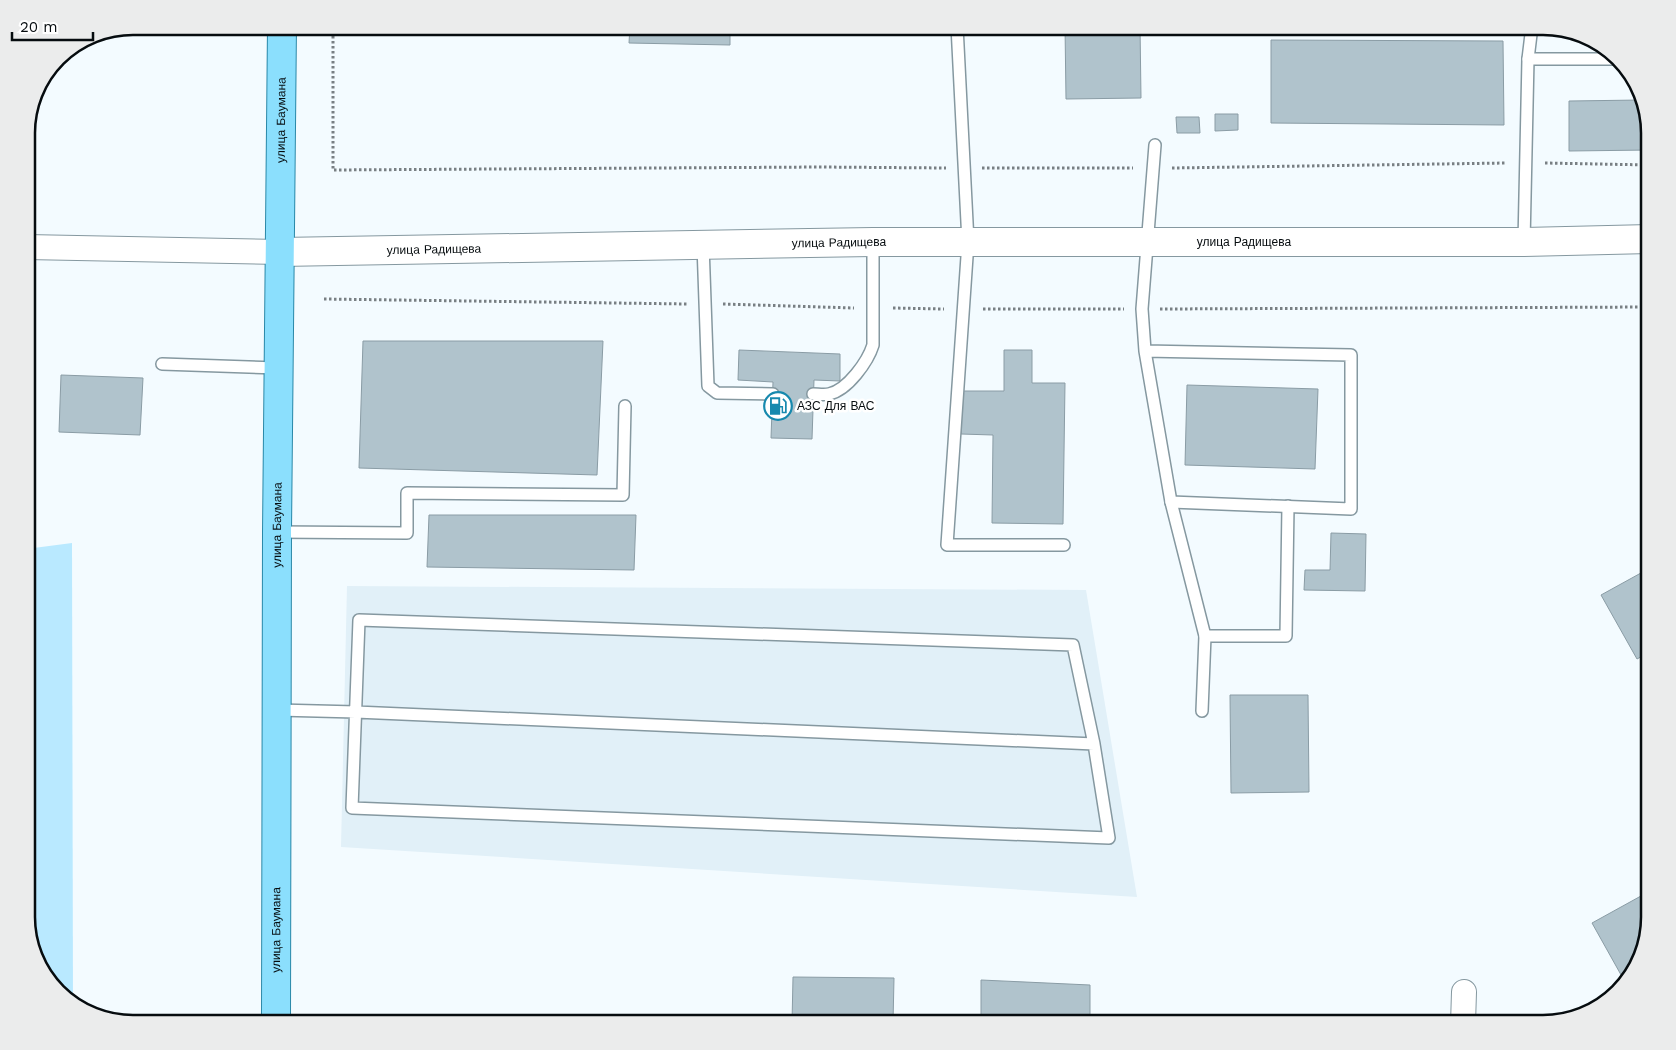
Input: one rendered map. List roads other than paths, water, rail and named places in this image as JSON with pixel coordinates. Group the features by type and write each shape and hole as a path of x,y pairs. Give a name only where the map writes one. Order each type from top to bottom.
{"main road":[{"name":"улица Баумана","path":"276,1015 277,532 282,35"}],"street":[{"name":"улица Радищева","path":"35,247 280,252 873,242 1524,242 1641,239"},
{"path":"1463,1015 1464,992"}],"lane":[{"path":"958,35 968,242 946,545 1064,545"},
{"path":"1524,242 1528,59 1531,35"},
{"path":"1528,59 1607,59"},
{"path":"1155,145 1142,309 1145,350 1171,502 1205,636 1202,711"},
{"path":"813,394 830,394 836,391 858,373 869,357 873,345 873,242"},
{"path":"703,245 708,386 717,393 773,394"},
{"path":"1145,350 1352,355 1351,509 1171,502"},
{"path":"162,364 278,368"},
{"path":"277,532 407,533 407,493 623,494 626,406"},
{"path":"1205,636 1286,636 1288,506"},
{"path":"359,620 1073,645 1094,744 1109,838 352,808 359,620"},
{"path":"278,710 1094,744"}],"place":[{"name":"АЗС Для ВАС","path":"778,406"}]}
